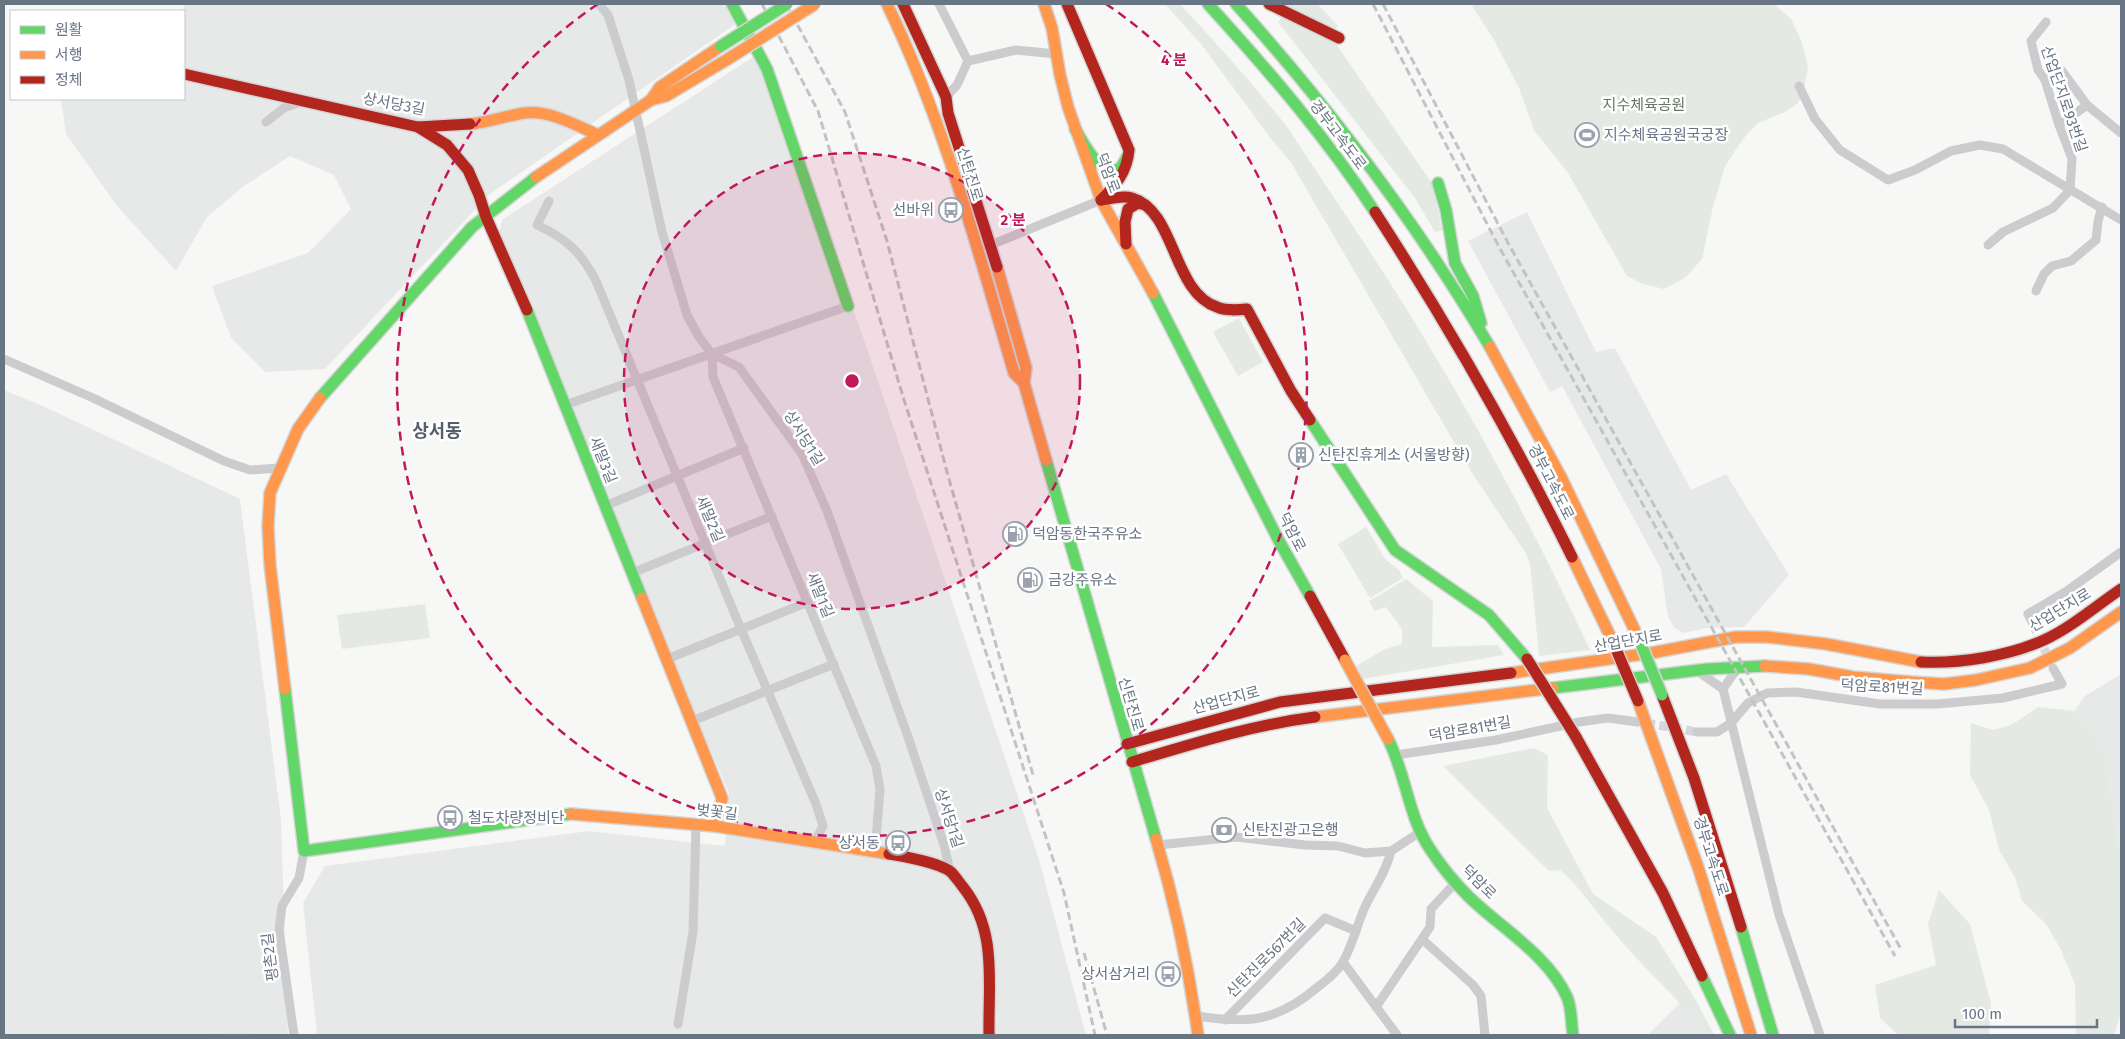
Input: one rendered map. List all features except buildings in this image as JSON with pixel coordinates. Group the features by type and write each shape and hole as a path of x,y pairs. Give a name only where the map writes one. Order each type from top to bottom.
{"main road":[{"path":"732,4 767,69 848,306"},
{"path":"651,100 660,88 787,4"},
{"path":"304,851 270,565 268,526 270,495 298,429 326,391 465,234 485,215 651,100 666,96 815,4"},
{"name":"신탄진로","path":"888,4 906,40 936,117 1014,373 1024,383"},
{"name":"신탄진로","path":"903,4 946,97 948,112 1026,368 1024,383 1132,762 1158,845 1191,982 1198,1035"},
{"name":"덕암로","path":"1044,4 1052,28 1068,108 1101,200 1170,324 1279,541 1388,739 1396,755 1420,832 1429,848 1456,882 1532,952 1557,980 1568,999 1572,1035"},
{"path":"1067,4 1129,150 1126,171 1101,200"},
{"name":"경부고속도로","path":"1208,4 1275,78 1329,146 1377,215 1426,292 1516,446 1613,642 1638,701 1669,779 1695,854 1751,1035"},
{"name":"경부고속도로","path":"1236,4 1313,91 1411,223 1488,346 1549,454 1596,546 1638,636 1686,752 1715,839 1773,1035"},
{"path":"1269,4 1339,38"},
{"name":"상서당3길","path":"185,74 418,127 472,124 526,113 547,115 564,120 598,135"},
{"name":"새말3길","path":"418,127 438,137 454,149 463,161 478,191 485,215 516,284 722,798 720,811 714,826"},
{"path":"1075,129 1090,154 1106,170 1114,171 1121,167 1126,160 1129,150"},
{"path":"1438,183 1446,210 1455,263 1472,296 1488,346"},
{"path":"1101,200 1124,197 1132,198 1145,205 1156,219 1181,267 1202,298 1213,306 1234,310 1247,309 1291,391 1395,550 1489,615 1527,659 1576,737 1663,893 1730,1035"},
{"path":"1126,244 1125,222 1128,209 1138,203 1145,205"},
{"name":"산업단지로","path":"1127,744 1280,702 1575,665 1651,653 1736,636 1767,637 1826,644 1922,662 1949,663 1974,660 2044,640 2121,589"},
{"path":"1132,762 1220,736 1283,721 1696,670 1762,666 1808,669 1854,677 1912,682 1944,684 1976,680 2030,668 2070,648 2121,612"},
{"name":"벚꽃길","path":"304,851 573,814 714,826 914,858 950,871"},
{"path":"950,871 973,900 983,921 988,940 989,1035"}],"street":[{"name":"상서당1길","path":"599,4 608,15 616,39 636,110 662,232 687,315 699,337 712,354 739,368 802,454 827,511 907,734 944,845 950,871"},
{"path":"939,4 968,61"},
{"name":"산업단지로93번길","path":"2046,22 2030,41 2038,70 2045,80 2072,159 2070,190"},
{"path":"968,61 1016,50 1056,54"},
{"path":"946,97 957,85 968,61"},
{"path":"2045,80 2062,71 2087,105 2121,132"},
{"path":"1798,86 1815,119 1840,150 1888,180 1915,170 1951,151 1980,145 2003,149 2121,220"},
{"path":"266,122 284,108 306,101"},
{"path":"2059,125 2087,105"},
{"path":"1988,245 2003,232 2053,208 2070,190"},
{"name":"새말2길","path":"549,200 537,225 563,238 576,250 588,266 816,804 823,826 814,843"},
{"path":"977,250 1101,200"},
{"path":"2036,291 2044,274 2052,266 2071,261 2096,240 2102,207"},
{"path":"565,405 848,306"},
{"name":"새말1길","path":"712,354 713,376 876,766 880,789 875,851"},
{"path":"4,359 93,398 224,461 250,470 280,468"},
{"path":"605,506 744,448"},
{"path":"632,573 772,516"},
{"path":"2033,624 2028,614 2067,591 2121,552"},
{"path":"667,659 808,602"},
{"path":"692,721 834,664"},
{"path":"1723,689 1738,667"},
{"name":"덕암로81번길","path":"1697,732 1717,732 1731,723 1748,703 1767,693 1796,692 1880,704 1937,704 1984,700 2003,698 2062,684 2053,668"},
{"path":"1696,670 1723,689 1779,915 1820,1035"},
{"name":"덕암로81번길","path":"1396,755 1496,740 1579,722 1608,718 1638,722"},
{"path":"678,1024 693,932 696,824"},
{"path":"1158,845 1236,837 1305,845 1338,846 1365,852 1391,851 1420,832"},
{"name":"평촌2길","path":"294,1035 279,930 282,906 300,878 304,851"},
{"name":"신탄진로567번길","path":"1196,1016 1225,1020 1252,1020 1268,1017 1289,1008 1328,978 1343,962 1365,908 1387,868 1391,851"},
{"path":"1376,1007 1430,928 1431,909 1456,882"},
{"name":"신탄진로567번길","path":"1225,1020 1325,918 1356,931"},
{"path":"1423,940 1473,986 1481,996 1485,1035"},
{"path":"1343,962 1396,1035"}],"shaded area":[{"path":"185,4 727,4 737,23 490,194 325,369 265,372 231,338 212,286 308,253 351,209 334,175 290,156 244,186 207,217 176,271 117,206 66,134 61,100 185,100 185,10 182,10"},
{"path":"753,57 765,75 860,328 1038,856 1086,1035 317,1035 303,903 325,866 589,831 725,846 729,793 498,239 502,220"},
{"path":"1527,212 1596,352 1615,348 1691,490 1726,474 1789,575 1744,627 1707,628 1683,633 1675,628 1668,617 1661,569 1562,386 1550,392 1468,241"},
{"path":"4,390 45,407 240,499 281,820 288,1035 4,1035"},
{"path":"2121,674 2121,856 2105,750 2074,711 2085,696"},
{"path":"1680,1003 1707,1035 1650,1035 1649,1034"}],"green space":[{"path":"1165,4 1180,4 1262,96 1288,128 1361,238 1430,347 1479,432 1525,518 1590,650 1539,656 1530,564 1525,552 1472,473 1290,161 1272,140 1201,44"},
{"path":"1283,4 1317,4 1338,26 1333,30"},
{"name":"지수체육공원","path":"1471,4 1774,4 1791,19 1801,40 1808,66 1804,90 1798,103 1785,112 1758,123 1743,139 1725,166 1713,207 1702,259 1686,277 1664,289 1643,284 1627,276 1568,173 1534,130 1519,88 1494,40"},
{"path":"1282,17 1334,41 1433,185 1442,230 1435,232 1415,198 1278,22"},
{"path":"1239,318 1263,362 1238,376 1213,332"},
{"path":"1366,527 1385,559 1399,570 1403,578 1370,598 1338,544"},
{"path":"1406,579 1433,601 1432,647 1498,645 1504,655 1363,679 1356,666 1385,649 1402,644 1402,629 1386,607 1375,611 1369,601"},
{"path":"425,604 430,638 342,649 337,615"},
{"path":"2038,707 2074,711 2105,750 2121,856 2121,1013 2114,1035 2076,1035 2075,984 2061,950 2046,924 2022,901 2015,877 1999,850 1989,810 1970,775 1971,723 1993,730 2011,725"},
{"path":"1534,748 1548,755 1547,808 1593,894 1656,937 1697,1002 1714,1035 1707,1035 1628,949 1568,877 1560,870 1549,871 1443,766"},
{"path":"1939,890 1970,924 1991,1003 1989,1035 1898,1035 1880,1018 1875,985 1936,965 1928,924"},
{"path":"252,1028 253,1035 195,1035"}],"tunnel":[{"path":"2033,624 2051,664"},
{"path":"1646,723 1697,732"}],"railway":[{"path":"762,4 818,111 904,400 1064,893 1095,1035"},
{"path":"786,4 845,112 887,241 947,472 1033,775"},
{"path":"1373,4 1498,245 1895,956"},
{"path":"1383,4 1507,241 1902,951"},
{"path":"1084,953 1107,1035"}],"traffic: fast":[{"path":"732,4 767,69 848,306"},
{"path":"721,46 787,4"},
{"path":"1208,4 1296,105 1337,157 1375,212"},
{"path":"1236,4 1306,85 1372,169 1433,256 1490,347"},
{"path":"1075,129 1100,165 1113,171 1121,168 1127,157"},
{"path":"320,398 472,227 536,177"},
{"path":"1438,183 1446,210 1455,263 1473,296 1481,323"},
{"path":"1153,293 1279,541 1310,596"},
{"path":"527,310 642,598"},
{"path":"1310,420 1395,550 1489,615 1527,659"},
{"path":"1046,460 1156,839"},
{"path":"1638,637 1662,695"},
{"path":"1553,688 1707,669 1765,666"},
{"path":"285,689 304,851 571,814"},
{"path":"1388,739 1399,766 1417,823 1430,849 1448,874 1469,897 1536,955 1559,982 1569,1001 1573,1035"},
{"path":"1741,927 1773,1035"},
{"path":"1702,976 1730,1035"}],"traffic: slow":[{"path":"728,59 815,4"},
{"path":"887,4 926,94 973,232 1014,373 1024,383"},
{"path":"1044,4 1052,28 1068,107 1101,200 1153,293"},
{"path":"651,100 660,87 721,46"},
{"path":"536,177 651,100 666,96 728,59"},
{"path":"470,124 524,113 533,113 562,119 598,135"},
{"path":"997,267 1026,368 1024,383 1046,460"},
{"path":"1490,347 1561,477 1638,637"},
{"path":"285,689 270,565 268,526 270,493 298,429 320,398"},
{"path":"1572,557 1613,642"},
{"path":"642,598 722,798 720,811 714,826"},
{"path":"1765,666 1809,669 1853,677 1912,682 1944,684 1976,680 2030,668 2070,648 2121,612"},
{"path":"1511,673 1651,653 1736,637 1767,637 1826,644 1921,662"},
{"path":"1345,660 1388,739"},
{"path":"1315,717 1553,688"},
{"path":"1638,701 1698,867 1751,1035"},
{"path":"571,814 714,826 889,854"},
{"path":"1156,839 1181,936 1198,1035"}],"traffic: jam":[{"path":"903,4 946,97 948,113 997,267"},
{"path":"1067,4 1129,150 1126,165 1120,178 1101,200"},
{"path":"1269,4 1339,38"},
{"path":"185,74 418,127 470,124"},
{"path":"418,127 447,145 468,170 486,217 527,310"},
{"path":"1101,200 1128,197 1146,206 1158,218 1182,269 1202,299 1224,309 1247,309 1291,391 1310,420"},
{"path":"1126,244 1125,222 1128,209 1138,203 1145,205"},
{"path":"1375,212 1428,296 1478,382 1526,468 1572,557"},
{"path":"1921,662 1951,662 1984,658 2030,646 2064,629 2121,589"},
{"path":"1310,596 1345,660"},
{"path":"1613,642 1638,701"},
{"path":"1527,659 1576,737"},
{"path":"1127,744 1280,702 1511,673"},
{"path":"1662,695 1694,778 1741,927"},
{"path":"1132,762 1245,730 1315,717"},
{"path":"1576,737 1663,893 1702,976"},
{"path":"889,854 921,860 946,869 954,875 974,904 982,921 989,958 989,1035"}],"place":[{"name":"지수체육공원국궁장","path":"1587,135"},
{"name":"선바위","path":"951,210"},
{"name":"신탄진휴게소 (서울방향)","path":"1301,455"},
{"name":"덕암동한국주유소","path":"1015,534"},
{"name":"금강주유소","path":"1030,580"},
{"name":"철도차량정비단","path":"450,818"},
{"name":"신탄진광고은행","path":"1224,830"},
{"name":"상서동","path":"898,843"},
{"name":"상서삼거리","path":"1168,974"}],"district":[{"name":"상서동","path":"437,431"}]}
